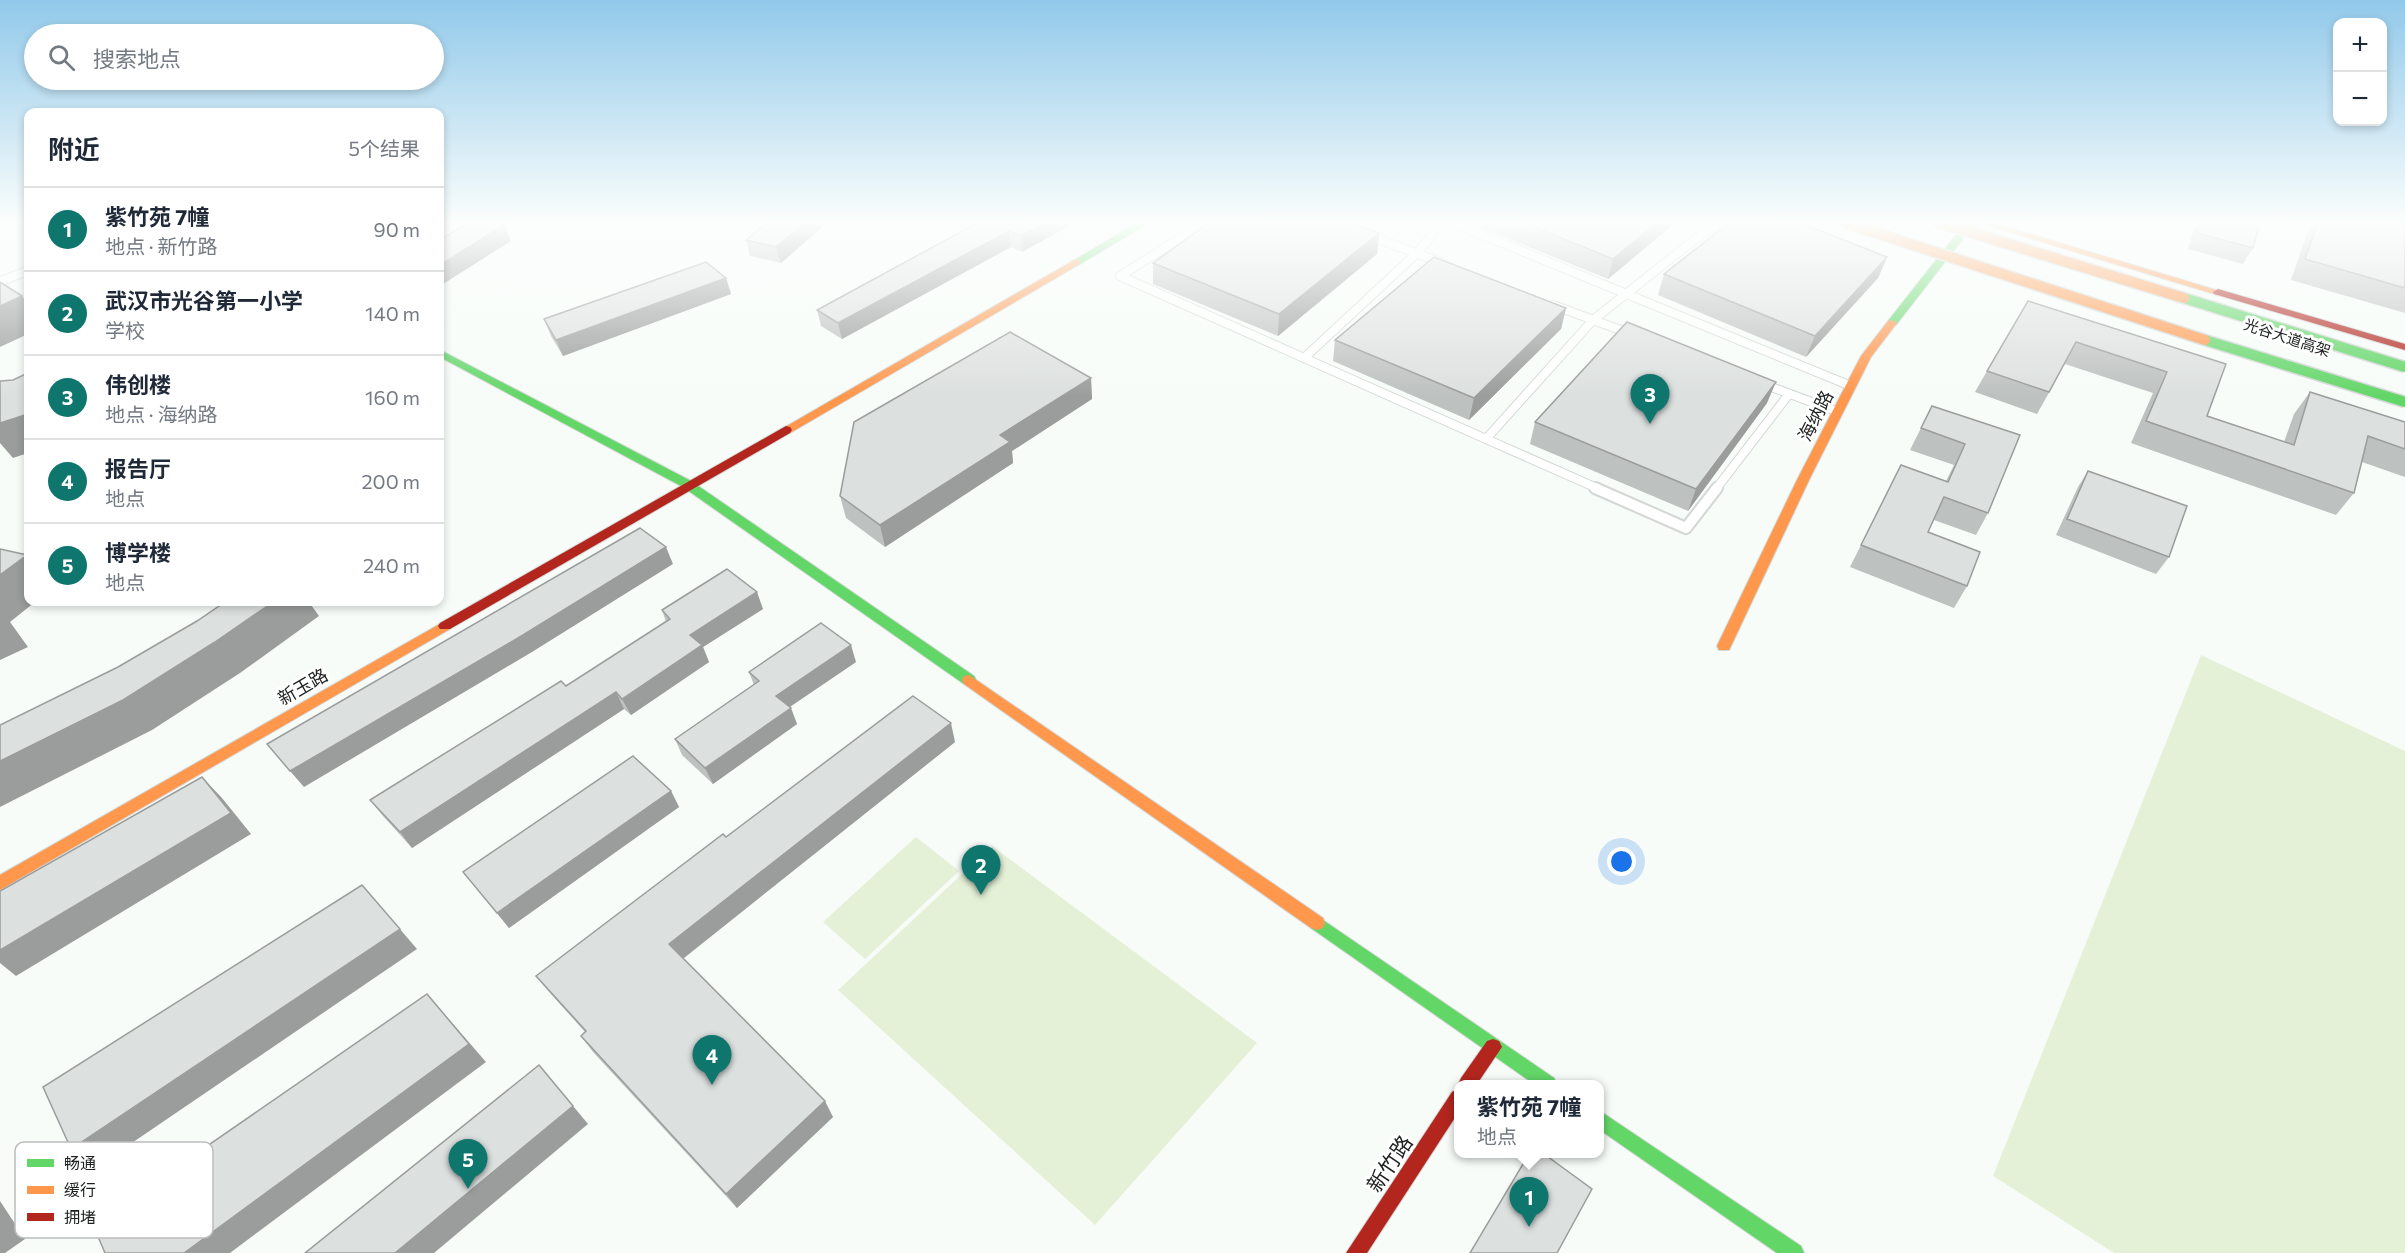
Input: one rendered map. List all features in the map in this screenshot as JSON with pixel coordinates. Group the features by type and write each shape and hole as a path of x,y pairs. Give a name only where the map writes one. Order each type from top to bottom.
{"main road":[{"name":"新玉路","path":"0,883 687,484 1044,280"},
{"name":"海纳路","path":"1725,646 1866,356 1925,280"},
{"path":"2018,280 2405,402"},
{"name":"光谷大道高架","path":"2062,280 2405,394"},
{"name":"光谷大道高架","path":"2126,280 2405,367"},
{"path":"2179,280 2405,347"},
{"path":"444,355 687,484 1542,1080"},
{"path":"1470,1080 1493,1047"},
{"name":"新竹路","path":"1356,1253 1454,1104"},
{"path":"1604,1123 1794,1253"}],"lane":[{"path":"1130,280 1686,528 1789,394"},
{"path":"1304,358 1387,280"},
{"path":"1594,280 1851,386"},
{"path":"1486,439 1593,320 1641,280"},
{"path":"1549,303 1636,336"},
{"path":"1756,381 1838,412"}],"green space":[{"path":"2201,655 2405,751 2405,1253 2114,1253 1993,1176"},
{"path":"916,837 959,871 865,959 823,922"},
{"path":"992,846 1257,1043 1095,1225 838,990"}],"building":[{"path":"653,280 719,280 556,340 544,319"},
{"path":"871,280 917,280 838,323 817,310"},
{"path":"1196,280 1320,280 1279,314"},
{"path":"1406,280 1495,280 1566,308 1474,398 1335,340"},
{"path":"1680,280 1866,280 1815,336"},
{"path":"2379,280 2405,280 2405,288"},
{"path":"0,282 22,296 0,306"},
{"path":"2028,301 2226,364 2207,416 2294,445 2310,392 2405,422 2405,449 2368,436 2354,493 2146,421 2167,372 2076,342 2049,392 1987,371"},
{"path":"1627,322 1776,382 1696,489 1535,422"},
{"path":"1010,332 1091,378 1000,435 1010,442 880,525 840,496 854,422"},
{"path":"24,375 24,415 0,423 0,381 13,380"},
{"path":"1932,406 2020,435 1988,513 1944,497 1928,532 1980,552 1967,586 1861,545 1901,465 1948,482 1965,444 1921,428"},
{"path":"2088,471 2187,506 2169,557 2067,519"},
{"path":"640,528 666,547 523,635 290,771 267,744"},
{"path":"0,549 24,554 24,557 0,575"},
{"path":"727,569 757,592 690,635 702,645 622,699 616,692 400,832 370,800 561,681 566,686 670,619 662,610"},
{"path":"219,606 267,606 123,700 0,761 0,725 118,667"},
{"path":"821,623 851,645 776,696 791,708 705,768 675,739 759,681 749,672"},
{"path":"913,696 951,723 669,944 825,1101 726,1194 581,1036 586,1031 536,976 723,834 726,837"},
{"path":"633,756 671,791 497,913 463,872"},
{"path":"202,777 231,813 0,950 0,891"},
{"path":"362,885 400,929 81,1142 68,1142 43,1087"},
{"path":"427,994 469,1044 213,1232 213,1142"},
{"path":"539,1065 573,1106 395,1253 305,1253"},
{"path":"1527,1158 1549,1158 1592,1189 1557,1253 1470,1253"},
{"path":"99,1238 204,1238 184,1253 105,1253"}],"traffic: fast":[{"path":"1892,323 1925,280"},
{"path":"2184,298 2405,367"},
{"path":"2205,340 2405,402"},
{"path":"444,355 687,484 969,680"},
{"path":"1317,923 1542,1080"},
{"path":"1604,1123 1794,1253"}],"traffic: slow":[{"path":"786,430 1044,280"},
{"path":"2022,280 2205,340"},
{"path":"2127,280 2184,298"},
{"path":"2179,280 2218,292"},
{"path":"1724,646 1804,478 1866,356 1892,323"},
{"path":"0,883 445,626"},
{"path":"969,680 1317,923"}],"traffic: jam":[{"path":"2218,292 2405,347"},
{"path":"445,626 786,430"},
{"path":"1470,1080 1493,1047"},
{"path":"1356,1253 1454,1104"}],"place":[{"name":"伟创楼","path":"1650,424"},
{"name":"武汉市光谷第一小学","path":"981,895"},
{"name":"报告厅","path":"712,1085"},
{"name":"博学楼","path":"468,1189"},
{"name":"紫竹苑 7幢","path":"1529,1227"}]}
